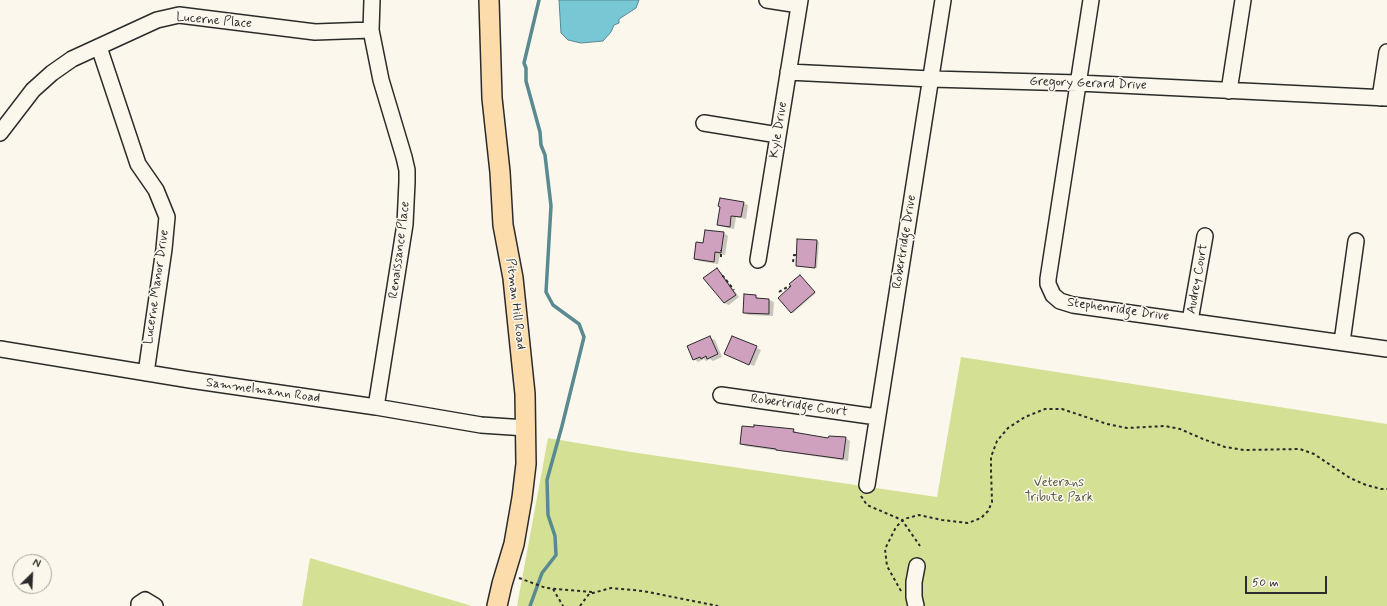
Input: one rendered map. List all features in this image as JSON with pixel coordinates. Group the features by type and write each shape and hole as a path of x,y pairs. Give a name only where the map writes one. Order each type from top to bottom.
{"main road":[{"name":"Pitman Hill Road","path":"489,0 492,98 500,172 503,225 513,278 525,394 526,428 526,464 522,498 514,544 497,606"}],"street":[{"name":"Renaissance Place","path":"372,0 371,30 381,80 407,170 405,224 376,407"},
{"path":"767,0 800,3"},
{"name":"Robertridge Drive","path":"867,485 943,0"},
{"name":"Stephenridge Drive","path":"1091,0 1048,279 1050,291 1064,304 1387,349"},
{"path":"1229,91 1243,0"},
{"name":"Kyle Drive","path":"758,260 800,3"},
{"name":"Lucerne Place","path":"0,133 33,90 52,73 72,59 156,20 179,15 315,32 371,30"},
{"name":"Lucerne Manor Drive","path":"99,47 138,164 156,190 167,217 164,249 146,372"},
{"path":"1384,98 1387,52"},
{"name":"Gregory Gerard Drive","path":"788,72 931,79 1078,83 1384,98"},
{"path":"704,123 778,135"},
{"name":"Audrey Court","path":"1190,321 1205,236"},
{"path":"1342,342 1356,241"},
{"name":"Sammelmann Road","path":"0,349 376,407 481,425 526,428"},
{"name":"Robertridge Court","path":"721,395 877,417"},
{"path":"916,606 914,597 914,582 917,566"},
{"path":"139,606 139,604 145,600 155,606"}],"path":[{"path":"721,250 721,257"},
{"path":"793,262 794,255 796,255"},
{"path":"722,276 734,290"},
{"path":"779,292 789,286 790,288"},
{"path":"902,594 886,566 885,549 896,527 904,518 919,515 942,520 968,523 981,518 988,511 992,502 990,470 991,457 997,441 1008,428 1024,416 1045,409 1062,409 1107,424 1127,428 1165,426 1180,428 1225,447 1244,450 1300,449 1314,454 1355,480 1366,485 1387,489"},
{"path":"867,485 856,490 867,505 902,520 920,546"},
{"path":"519,578 530,583 553,589 595,592"},
{"path":"580,606 589,594 611,588 643,591 718,606"},
{"path":"553,589 563,606"}],"green space":[{"name":"Veterans Tribute Park","path":"961,357 1387,424 1387,606 517,606 548,438 631,452 937,497"},
{"path":"310,558 472,606 302,606"}],"water":[{"path":"559,0 639,0 636,8 619,19 619,23 614,25 611,32 603,41 581,43 568,40 561,33"}],"building":[{"path":"720,198 744,202 741,217 731,216 730,227 717,225"},
{"path":"705,230 724,232 721,253 715,252 714,262 694,259 696,242 703,243"},
{"path":"797,239 817,240 815,268 796,266"},
{"path":"717,268 736,295 724,303 703,278"},
{"path":"800,275 815,292 791,313 778,298 791,286 789,284"},
{"path":"744,294 756,295 756,298 769,299 769,314 743,313"},
{"path":"710,336 718,354 707,359 706,356 701,359 700,357 693,360 687,346"},
{"path":"732,336 757,346 749,365 724,354"},
{"path":"754,425 794,429 793,432 828,438 829,436 846,437 843,459 740,444 742,426 754,427"}],"waterway":[{"path":"530,606 542,573 556,555 555,536 548,515 547,480 584,337 579,324 553,305 546,292 551,206 545,155 541,145 540,132 526,81 526,68 524,63 539,0"}]}
